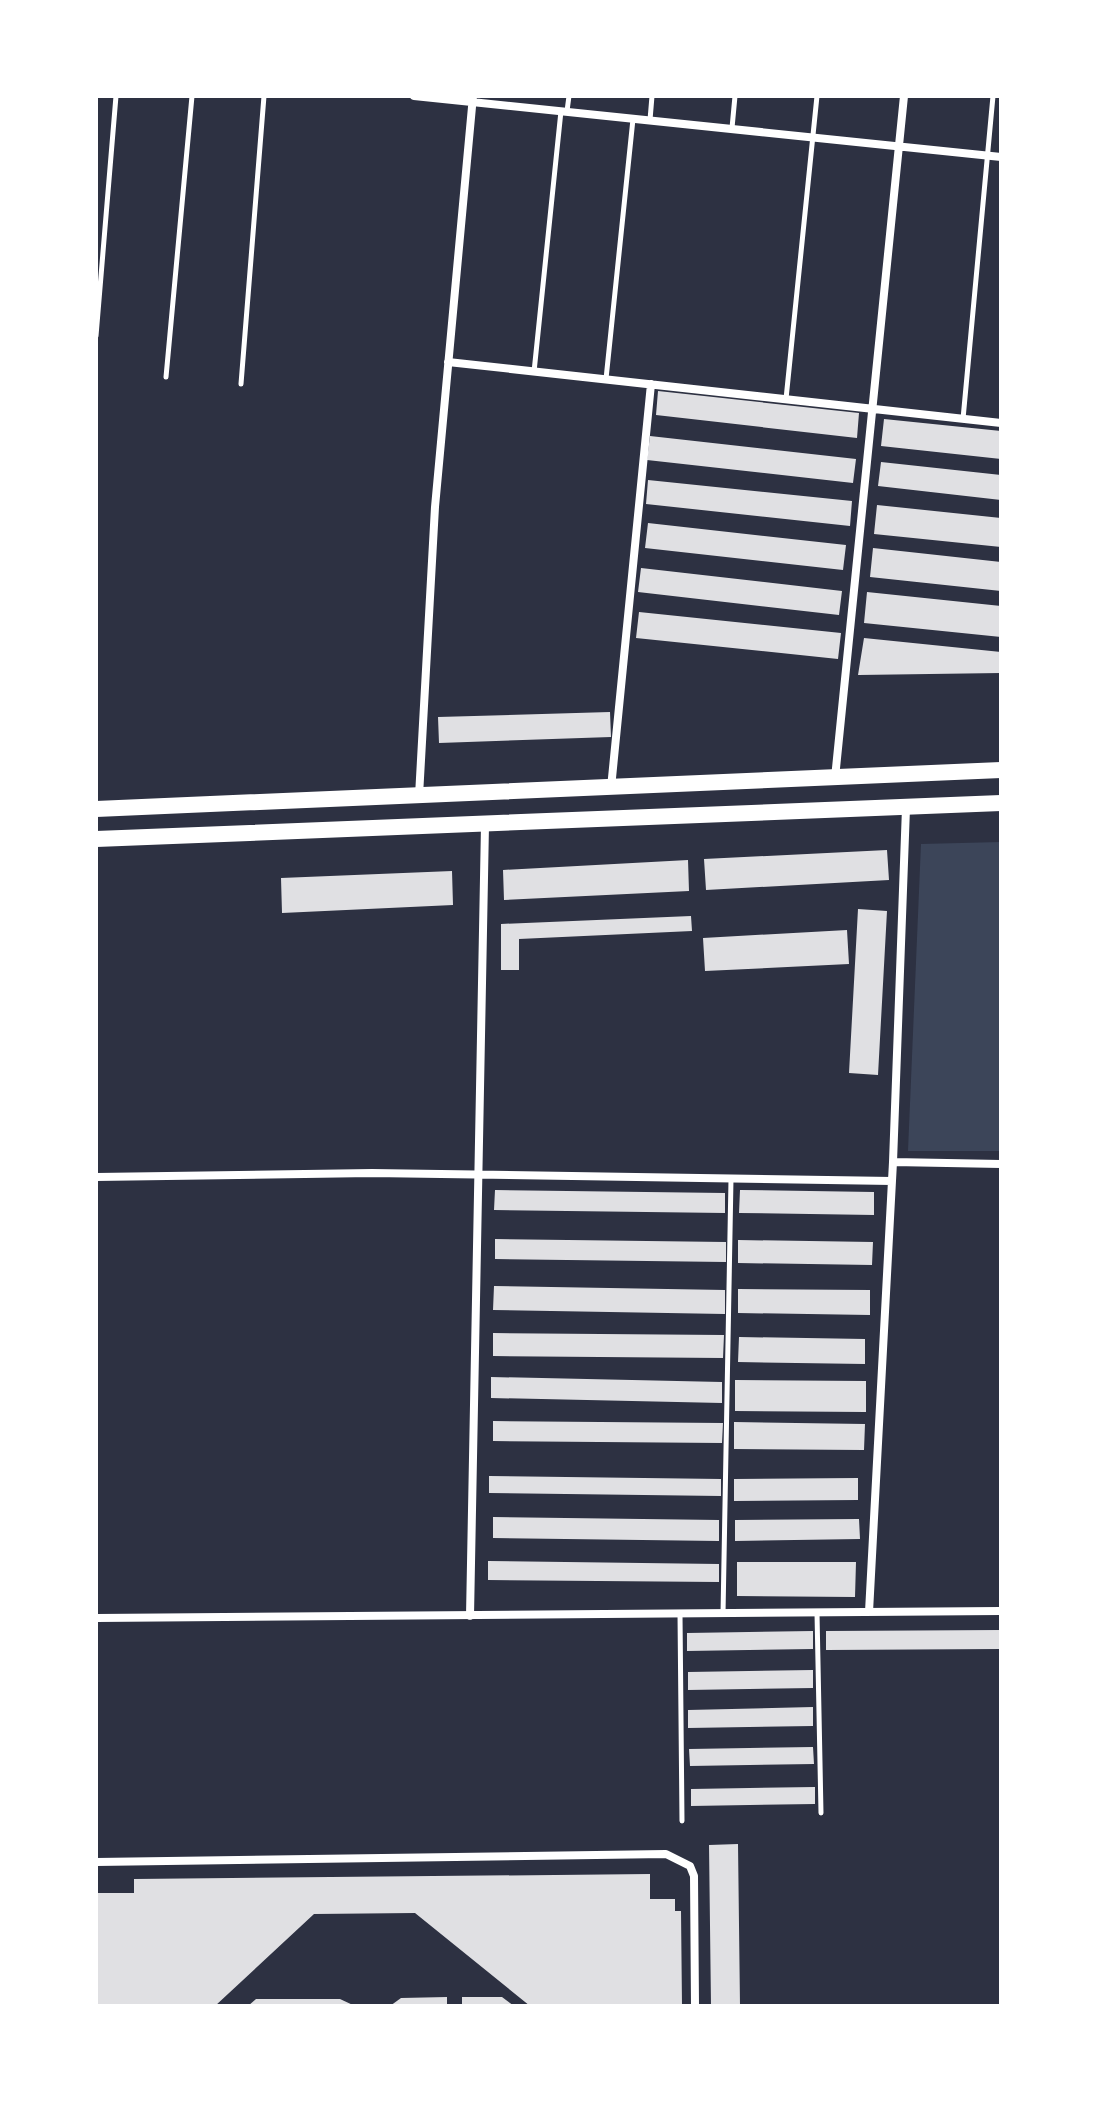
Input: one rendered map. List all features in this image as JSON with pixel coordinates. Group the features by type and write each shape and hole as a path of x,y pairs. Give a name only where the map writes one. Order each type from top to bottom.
{"main road":[{"path":"96,809 1001,770"},
{"path":"96,839 1001,803"}],"street":[{"path":"414,96 473,98 1001,157"},
{"path":"835,778 904,96"},
{"path":"419,796 435,507 473,98"},
{"path":"448,362 1001,423"},
{"path":"611,788 651,384"},
{"path":"869,1612 893,1162 906,808"},
{"path":"470,1616 485,825"},
{"path":"893,1162 1001,1164"},
{"path":"96,1177 372,1173 892,1181"},
{"path":"96,1618 1001,1611"},
{"path":"96,1862 666,1854 690,1866 694,1876 695,2006"}],"lane":[{"path":"96,336 116,96"},
{"path":"166,377 192,96"},
{"path":"241,384 264,96"},
{"path":"534,372 564,110 569,96"},
{"path":"650,120 652,96"},
{"path":"732,128 735,96"},
{"path":"786,399 817,96"},
{"path":"963,419 993,96"},
{"path":"606,380 633,118"},
{"path":"723,1614 731,1179"},
{"path":"817,1613 821,1813"},
{"path":"680,1614 682,1821"}],"shaded area":[{"path":"1001,842 1001,1151 908,1151 921,844"}],"building":[{"path":"658,391 859,413 857,438 656,415"},
{"path":"884,419 1001,431 1001,459 881,446"},
{"path":"650,436 856,459 853,483 647,460"},
{"path":"881,462 1001,475 1001,500 878,486"},
{"path":"648,480 852,501 850,526 646,504"},
{"path":"877,505 1001,518 1001,547 874,534"},
{"path":"648,523 846,545 843,570 645,548"},
{"path":"873,548 1001,562 1001,591 870,577"},
{"path":"641,568 842,591 839,615 638,592"},
{"path":"867,592 1001,606 1001,637 864,623"},
{"path":"639,612 841,633 838,659 636,638"},
{"path":"864,638 1001,652 1001,673 858,675"},
{"path":"610,712 611,737 439,743 438,717"},
{"path":"887,850 889,880 706,890 704,859"},
{"path":"688,860 689,891 504,900 503,870"},
{"path":"452,871 453,905 282,913 281,878"},
{"path":"858,909 887,911 878,1075 849,1073"},
{"path":"691,916 692,931 519,939 519,970 501,970 501,924"},
{"path":"847,930 849,964 705,971 703,938"},
{"path":"495,1190 725,1193 725,1213 494,1210"},
{"path":"740,1190 874,1192 874,1215 739,1213"},
{"path":"495,1239 726,1242 726,1262 495,1259"},
{"path":"738,1240 873,1242 872,1265 738,1263"},
{"path":"494,1286 725,1290 725,1314 493,1310"},
{"path":"738,1289 870,1290 870,1315 738,1313"},
{"path":"493,1333 724,1335 723,1358 493,1356"},
{"path":"739,1337 865,1339 865,1364 738,1362"},
{"path":"491,1377 722,1382 722,1403 491,1398"},
{"path":"735,1380 866,1381 866,1412 735,1411"},
{"path":"493,1421 723,1423 722,1443 493,1441"},
{"path":"734,1422 865,1424 864,1450 734,1449"},
{"path":"489,1476 721,1479 721,1496 489,1493"},
{"path":"858,1478 858,1500 734,1501 734,1479"},
{"path":"493,1517 719,1520 719,1541 493,1538"},
{"path":"859,1519 860,1539 735,1541 735,1520"},
{"path":"488,1561 719,1564 719,1582 488,1580"},
{"path":"737,1562 856,1562 855,1597 737,1596"},
{"path":"1001,1630 1001,1649 826,1650 826,1631"},
{"path":"813,1631 813,1649 687,1651 687,1633"},
{"path":"813,1670 813,1688 688,1690 688,1672"},
{"path":"813,1707 813,1726 688,1728 688,1710"},
{"path":"813,1747 814,1764 690,1766 689,1749"},
{"path":"815,1787 815,1804 691,1806 691,1789"},
{"path":"738,1844 740,2006 711,2006 709,1845"},
{"path":"650,1874 650,1899 675,1899 675,1911 681,1911 682,2006 530,2006 415,1913 314,1914 215,2006 96,2006 96,1893 134,1893 134,1879"},
{"path":"447,1997 447,2006 390,2006 401,1998"},
{"path":"462,1997 502,1997 514,2006 462,2006"},
{"path":"256,1999 340,1999 355,2006 248,2006"}]}
